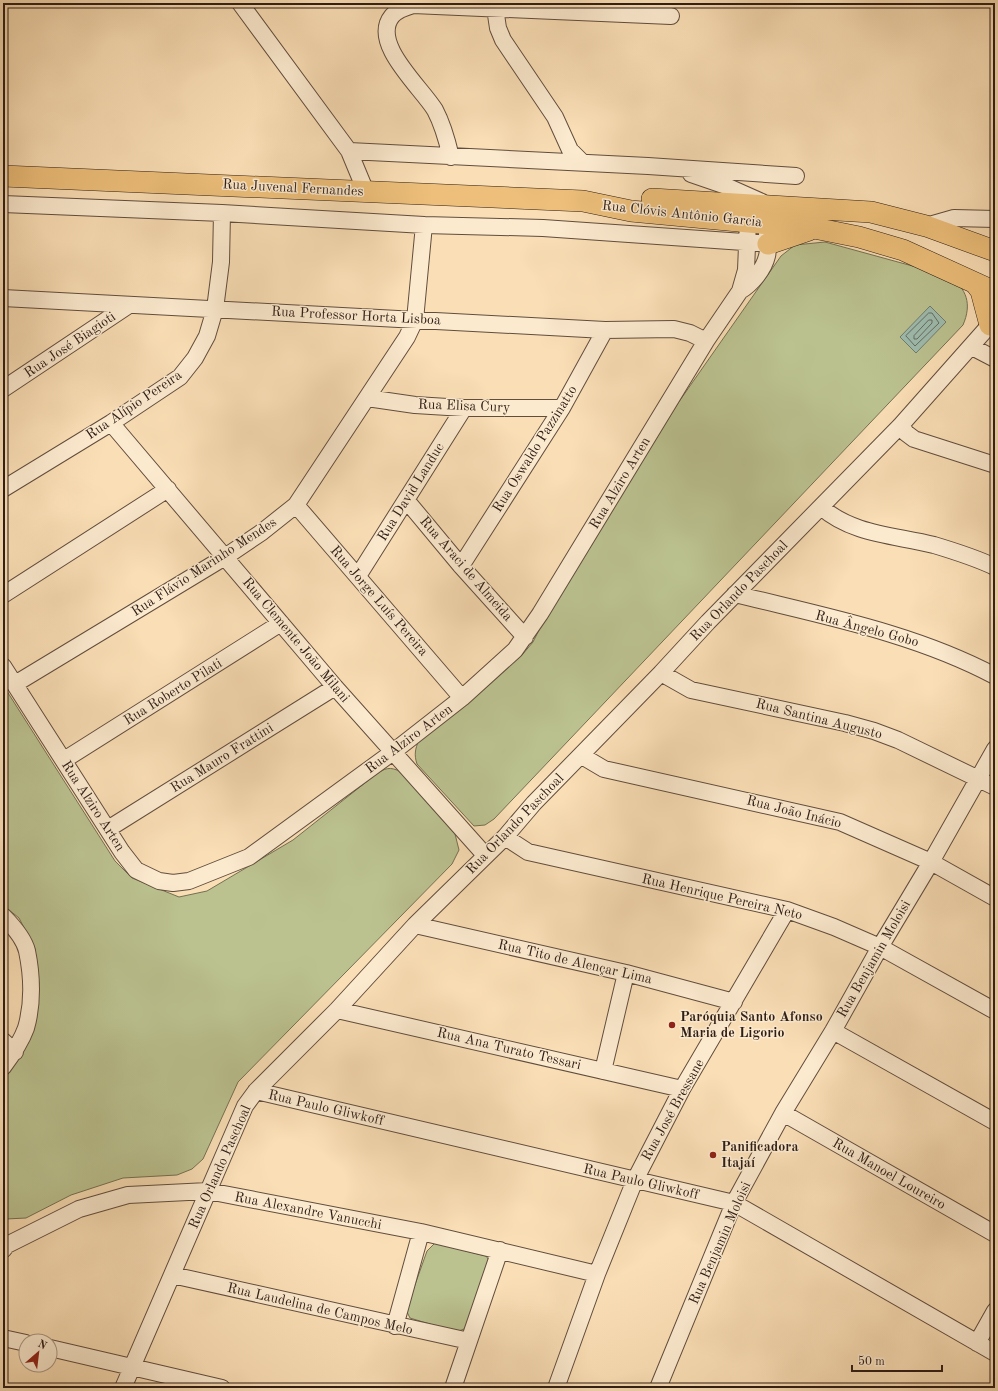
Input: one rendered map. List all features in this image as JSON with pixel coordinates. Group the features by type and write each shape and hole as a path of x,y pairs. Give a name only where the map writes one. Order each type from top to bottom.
{"main road":[{"name":"Rua Juvenal Fernandes","path":"3,176 583,201"},
{"name":"Rua Clóvis Antônio Garcia","path":"583,201 601,197 737,204 761,215 883,243 903,250 995,292"},
{"name":"Rua Clóvis Antônio Garcia","path":"583,201 631,211 761,215 871,212 926,226 995,251"},
{"path":"758,243 814,228"},
{"path":"975,283 980,291 992,322"}],"street":[{"path":"240,3 349,151 366,192"},
{"path":"451,157 446,136 434,110 390,50 386,31 392,15 413,5 671,16"},
{"path":"495,8 498,28 503,40 555,117 570,150 583,163"},
{"path":"349,151 648,166 796,176"},
{"path":"648,166 670,168 726,186 761,215"},
{"name":"Rua Juvenal Fernandes","path":"3,204 222,213 424,225 543,228 758,243"},
{"name":"Rua Alípio Pereira","path":"3,488 111,423 180,377 195,358 207,336 215,309 220,262 222,213"},
{"name":"Rua Alziro Arten","path":"3,666 108,830 136,870 159,881 173,883 189,881 248,857 393,752 462,698 516,650 706,341 740,291 748,287 756,278 767,256 758,243 761,215"},
{"path":"926,226 954,218 995,219"},
{"path":"415,320 424,225"},
{"name":"Rua Professor Horta Lisboa","path":"3,298 605,330 674,329 690,333 706,341"},
{"name":"Rua José Biagioti","path":"6,386 129,305"},
{"name":"Rua Flávio Marinho Mendes","path":"15,684 225,557 262,532 296,505 397,353 415,320"},
{"name":"Rua Orlando Paschoal","path":"123,1388 131,1366 245,1106 256,1091 337,1010 415,925 505,837 534,803 582,756 735,594 901,425 972,347 992,322"},
{"name":"Rua Oswaldo Pazzinatto","path":"462,566 562,408 605,330"},
{"path":"972,347 995,359"},
{"name":"Rua Elisa Cury","path":"367,398 415,405 464,408 562,408"},
{"name":"Rua David Landuc","path":"358,576 407,501 464,408"},
{"name":"Rua Clemente João Milani","path":"111,423 335,687 485,855"},
{"path":"901,425 906,433 914,439 995,465"},
{"path":"3,595 168,489"},
{"name":"Rua Araci de Almeida","path":"407,501 525,637"},
{"name":"Rua Jorge Luís Pereira","path":"296,505 462,698"},
{"path":"821,507 839,521 854,528 934,545 995,567"},
{"name":"Rua Ângelo Gobo","path":"735,594 902,636 932,647 995,676"},
{"name":"Rua Roberto Pilati","path":"64,760 281,623"},
{"name":"Rua Santina Augusto","path":"661,673 691,690 845,723 874,731 898,740 978,778 995,788"},
{"name":"Rua Mauro Frattini","path":"108,830 335,687"},
{"name":"Rua Benjamin Moloisi","path":"658,1388 734,1203 783,1113 833,1032 880,947 931,862 995,749"},
{"name":"Rua João Inácio","path":"582,756 604,769 840,822 931,862 995,898"},
{"name":"Rua Henrique Pereira Neto","path":"505,837 528,852 787,910 834,927 880,947 995,1011"},
{"name":"Rua José Bressane","path":"556,1388 597,1274 634,1180 682,1089 787,910"},
{"path":"3,916 12,925 27,950 30,985 30,1013 25,1029 9,1047 3,1067"},
{"name":"Rua Tito de Alençar Lima","path":"415,925 626,973 734,1002"},
{"path":"603,1070 626,973"},
{"name":"Rua Ana Turato Tessari","path":"337,1010 682,1089"},
{"path":"833,1032 995,1122"},
{"name":"Rua Paulo Gliwkoff","path":"256,1091 734,1203 995,1353"},
{"name":"Rua Manoel Loureiro","path":"783,1113 995,1234"},
{"name":"Rua Alexandre Vanucchi","path":"4,1246 79,1209 128,1195 208,1192 421,1232 597,1274"},
{"path":"395,1326 421,1232"},
{"path":"453,1388 500,1250"},
{"name":"Rua Laudelina de Campos Melo","path":"172,1275 395,1326 469,1341"},
{"path":"977,1343 995,1310"},
{"path":"3,1338 18,1341"},
{"path":"58,1350 222,1388"}],"green space":[{"path":"825,242 949,276 960,286 966,298 967,310 963,325 494,819 485,825 474,826 417,764 415,752 419,740 522,655 533,642 541,626 678,403 781,256 795,245"},
{"path":"3,685 115,861 132,878 179,897 207,891 293,840 375,775 391,768 401,772 455,834 459,850 452,864 238,1082 203,1159 192,1169 177,1175 123,1178 71,1195 26,1218 6,1219 3,1218 3,1073 39,984 35,949 19,918 3,905"},
{"path":"435,1243 486,1256 489,1260 467,1326 456,1332 410,1318 406,1310 427,1251"}],"water":[{"path":"930,306 946,322 916,353 900,337"}],"place":[{"name":"Paróquia Santo Afonso Maria de Ligorio","path":"672,1025"},
{"name":"Panificadora Itajaí","path":"713,1155"}]}
